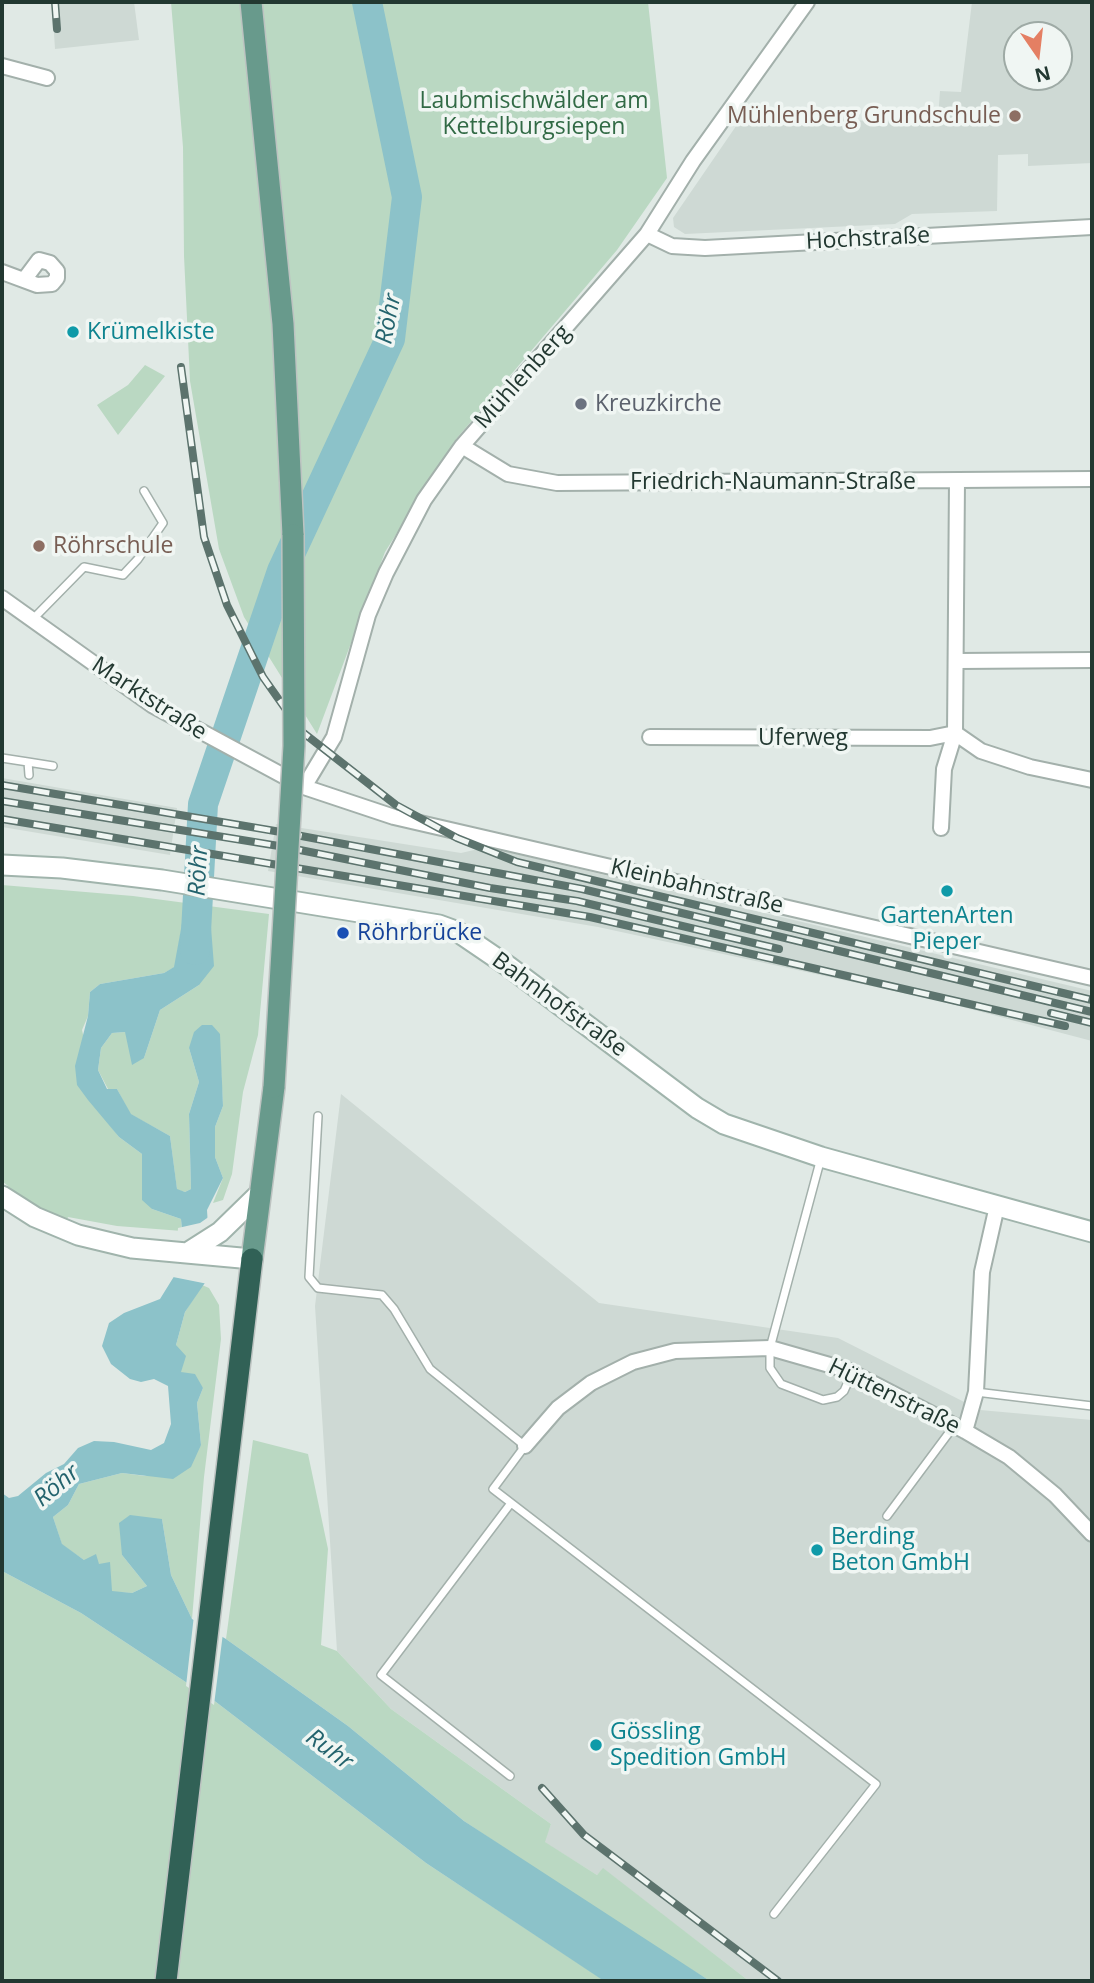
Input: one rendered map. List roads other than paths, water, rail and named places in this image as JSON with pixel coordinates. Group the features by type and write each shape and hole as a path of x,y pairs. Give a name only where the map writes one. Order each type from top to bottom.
{"highway":[{"path":"166,1981 252,1259"}],"main road":[{"path":"251,2 283,324 292,477 294,746 279,1023 252,1259"}],"street":[{"name":"Mühlenberg","path":"304,787 334,737 368,615 386,573 424,500 462,446 647,234 693,161 807,2"},
{"path":"2,66 47,78"},
{"name":"Hochstraße","path":"647,234 672,246 705,247 1092,227"},
{"path":"2,272 24,280"},
{"name":"Friedrich-Naumann-Straße","path":"462,446 508,474 557,483 1092,479"},
{"path":"941,828 944,769 955,733 958,661 957,481"},
{"name":"Marktstraße","path":"3,602 190,728 304,787"},
{"path":"958,661 1092,660"},
{"path":"955,733 981,751 1030,767 1092,780"},
{"name":"Uferweg","path":"650,737 930,738 955,733"},
{"name":"Kleinbahnstraße","path":"304,787 394,817 1092,978"},
{"name":"Bahnhofstraße","path":"2,865 62,867 162,880 439,925 458,932 564,1006 724,1124 821,1157 1092,1232"},
{"path":"187,1253 220,1232 259,1194"},
{"path":"2,1196 35,1217 78,1235 132,1248 252,1259"},
{"path":"959,1428 976,1392 982,1272 997,1206"},
{"name":"Hüttenstraße","path":"525,1446 558,1408 591,1383 633,1362 675,1352 770,1348 819,1360 959,1428 1009,1457 1055,1495 1092,1534"}],"lane":[{"path":"33,620 84,567 123,575 138,559 163,523 144,491"},
{"path":"2,758 53,766"},
{"path":"28,762 29,775"},
{"path":"318,1116 309,1277 318,1287 382,1296 394,1309 430,1369 525,1446 493,1489 876,1784 774,1914"},
{"path":"821,1157 770,1348 769,1368 775,1380 823,1400 837,1397 844,1391 852,1374"},
{"path":"976,1392 1092,1406"},
{"path":"887,1516 959,1428"},
{"path":"510,1776 382,1675 511,1503"}],"water":[{"name":"Ruhr","path":"185,907 210,914 214,966 199,985 160,1010 144,1058 132,1065 125,1032 112,1033 101,1048 98,1070 107,1089 117,1089 131,1114 170,1136 177,1189 185,1192 191,1189 189,1114 199,1082 189,1048 194,1032 202,1025 212,1025 220,1034 223,1106 215,1127 215,1157 223,1178 207,1210 211,1274 185,1312 176,1345 186,1356 181,1372 195,1374 203,1388 197,1403 201,1445 191,1467 173,1479 122,1473 79,1484 68,1505 53,1517 62,1544 84,1560 96,1554 99,1564 110,1562 112,1591 132,1593 147,1586 122,1555 119,1523 130,1515 162,1519 171,1575 192,1619 226,1639 348,1726 464,1821 710,1981 604,1981 426,1863 216,1702 81,1613 2,1571 2,1493 9,1498 18,1496 46,1473 64,1464 78,1448 94,1441 114,1442 151,1450 164,1443 171,1424 168,1386 154,1379 141,1382 130,1379 111,1364 102,1346 109,1323 124,1313 160,1299 178,1270 183,1240 181,1219 152,1209 142,1200 142,1154 119,1137 88,1100 77,1085 75,1066 88,1016 90,992 100,984 164,973 174,967"}],"waterway":[{"name":"Röhr","path":"195,950 203,804 282,571 390,339 407,197 367,2"}],"railway":[{"path":"55,2 57,29"},
{"path":"181,367 204,537 227,605 263,677 301,731 396,805 457,838 517,862 1092,1000"},
{"path":"2,785 275,831 582,889 1092,1012"},
{"path":"2,801 285,847 490,888 577,901 779,949"},
{"path":"2,819 590,917 1065,1026"},
{"path":"1051,1013 1092,1023"},
{"path":"542,1788 584,1835 778,1981"}],"place":[{"name":"Mühlenberg Grundschule","path":"1015,116"},
{"name":"Krümelkiste","path":"73,332"},
{"name":"Kreuzkirche","path":"581,404"},
{"name":"Röhrschule","path":"39,546"},
{"name":"GartenArten Pieper","path":"947,891"},
{"name":"Röhrbrücke","path":"343,933"},
{"name":"Berding Beton GmbH","path":"817,1550"},
{"name":"Gössling Spedition GmbH","path":"596,1745"}],"park label":[{"name":"Laubmischwälder am Kettelburgsiepen","path":"534,114"}]}
